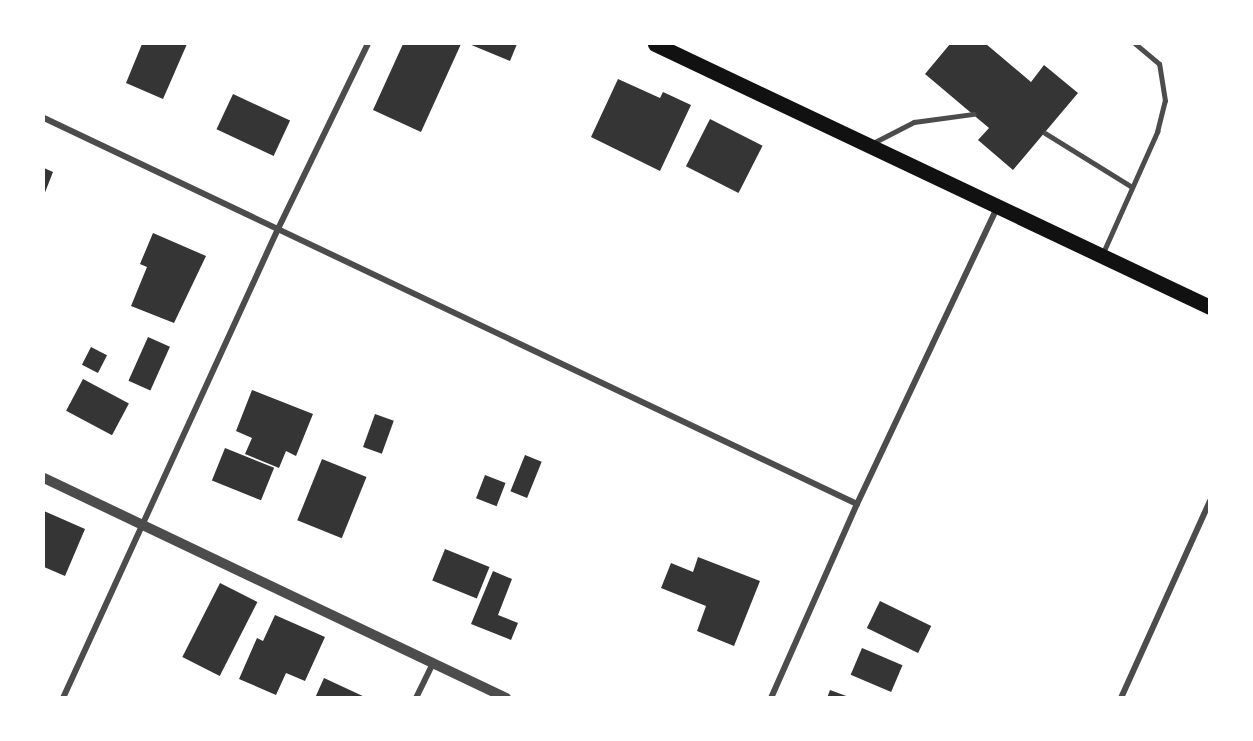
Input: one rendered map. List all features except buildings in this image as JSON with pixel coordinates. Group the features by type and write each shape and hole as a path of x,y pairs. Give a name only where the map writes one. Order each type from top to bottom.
{"main road":[{"path":"656,44 1209,307"}],"street":[{"path":"63,698 277,231 368,44"},
{"path":"44,118 277,231 856,504"},
{"path":"771,698 856,504 998,205"},
{"path":"44,478 506,698"},
{"path":"1121,698 1209,501"},
{"path":"416,698 433,663"}],"lane":[{"path":"1102,255 1157,132 1165,102 1159,64 1135,44"},
{"path":"870,145 914,122 973,114"},
{"path":"1044,133 1132,187"}]}
